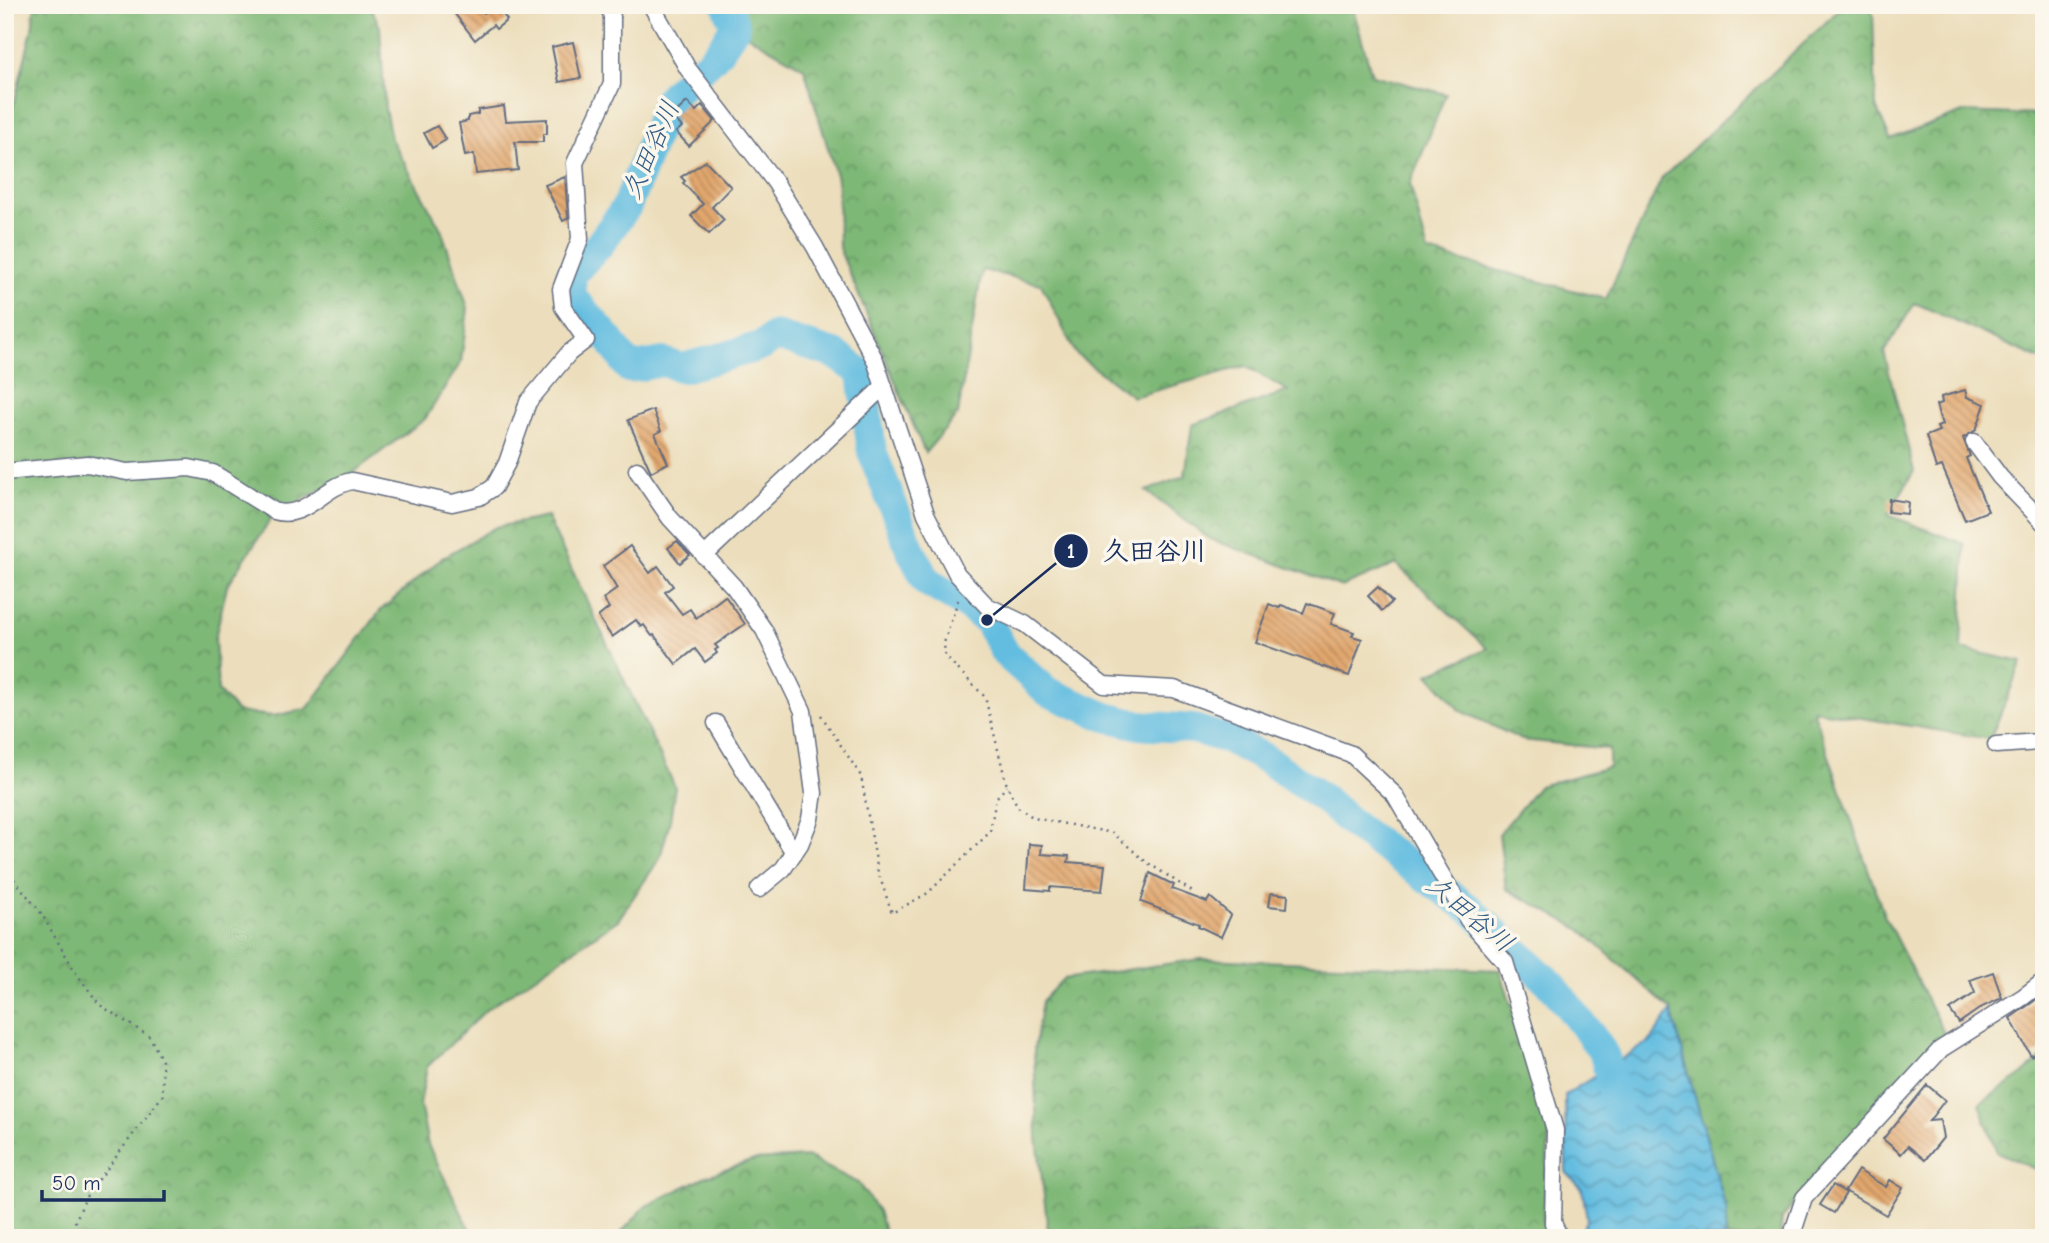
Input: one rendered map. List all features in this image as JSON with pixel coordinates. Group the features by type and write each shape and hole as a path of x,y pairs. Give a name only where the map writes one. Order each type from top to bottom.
{"street":[{"path":"5,472 87,464 127,472 189,468 213,473 274,512 284,514 299,512 339,483 352,481 453,503 479,497 494,487 507,463 528,402 569,353 586,340 563,307 561,289 580,239 575,163 612,84 612,17 609,5"},
{"path":"651,5 688,69 775,182 816,247 876,360 878,391 926,514 957,574 987,606 1025,624 1104,685 1174,689 1351,754 1395,795 1468,920 1505,962 1556,1130 1553,1223 1560,1238"},
{"path":"704,556 878,391"},
{"path":"1974,442 2000,477 2044,523"},
{"path":"637,470 670,518 734,587 764,630 803,711 814,793 810,819 783,869 759,889"},
{"path":"716,723 794,853"},
{"path":"1996,745 2040,741 2044,729"},
{"path":"1791,1238 1804,1198 1941,1049 2044,981"}],"path":[{"path":"958,596 957,608 944,643 945,656 985,697 1006,786 1017,807 1034,818 1113,833 1145,861 1194,893"},
{"path":"803,711 819,712 861,776 878,872 892,913 928,893 990,832 996,798 1006,786"},
{"path":"5,868 41,913 76,973 100,1005 150,1037 162,1060 163,1094 87,1195 71,1238"}],"green space":[{"path":"35,5 370,5 380,27 385,108 391,139 441,229 468,308 461,362 425,419 354,472 273,516 227,586 215,638 218,691 237,712 273,716 307,709 381,610 442,558 496,527 547,517 675,787 660,858 618,920 487,1009 427,1067 420,1104 428,1145 474,1238 5,1238 5,139 32,30"},
{"path":"735,5 1352,5 1372,75 1446,94 1410,184 1428,252 1606,299 1662,178 1844,5 1868,5 1873,13 1876,107 1890,139 1963,112 2044,115 2044,361 1915,303 1884,352 1914,471 1888,515 1965,544 1961,649 2022,662 1990,739 1813,710 1884,915 1944,1033 1782,1218 1780,1238 1725,1238 1727,1212 1671,1010 1580,929 1506,889 1499,834 1539,786 1609,767 1609,749 1522,740 1461,711 1428,674 1488,649 1396,564 1342,587 1210,539 1146,491 1185,476 1192,425 1288,391 1245,366 1133,397 1076,354 1041,284 982,270 958,414 925,453 839,248 838,182 804,68 738,30"},
{"path":"1201,959 1500,970 1550,1123 1543,1221 1551,1238 1049,1238 1037,1138 1034,1049 1042,1001 1063,979"},
{"path":"2044,1056 2044,1173 1997,1152 1979,1104 2022,1075"},
{"path":"807,1157 858,1183 878,1211 886,1238 616,1238 646,1206 704,1177 754,1160"}],"water":[{"path":"1671,1011 1727,1212 1725,1238 1580,1238 1578,1236 1587,1219 1582,1189 1566,1172 1565,1095 1650,1041"}],"building":[{"path":"448,5 478,5 484,13 496,5 507,20 496,29 493,25 475,40"},
{"path":"573,42 581,78 559,82 552,47"},
{"path":"687,102 696,111 702,105 715,121 689,146 676,132 682,127 672,116"},
{"path":"504,106 506,121 547,119 547,134 543,134 543,142 515,142 518,170 476,174 474,154 465,156 459,123 468,121 468,116 478,114 478,110"},
{"path":"437,126 446,140 432,148 424,133"},
{"path":"706,161 731,187 712,207 724,220 709,234 691,216 703,204 683,183 685,181 681,177"},
{"path":"565,177 568,218 563,221 545,185"},
{"path":"1965,390 1967,397 1985,404 1976,430 1963,438 1970,456 1966,458 1988,511 1965,520 1942,466 1936,468 1926,436 1939,431 1937,427 1942,425 1936,405 1942,403 1941,397"},
{"path":"653,410 661,431 655,434 668,463 651,472 628,420"},
{"path":"1889,499 1908,502 1907,514 1888,512"},
{"path":"677,541 690,555 680,563 668,548"},
{"path":"630,546 650,573 658,566 673,586 665,592 682,614 690,609 696,618 725,596 745,624 715,645 718,648 715,650 717,653 705,662 695,649 676,664 654,635 652,636 644,625 641,627 636,620 612,637 598,617 609,608 603,599 617,589 603,566"},
{"path":"1378,587 1392,602 1382,611 1368,596"},
{"path":"1307,603 1335,613 1331,624 1354,632 1352,636 1362,639 1349,676 1255,642 1269,604 1279,608 1281,605 1303,613"},
{"path":"1029,844 1042,845 1041,854 1069,856 1068,862 1105,865 1102,891 1050,887 1050,891 1026,889"},
{"path":"1150,873 1174,885 1172,889 1207,902 1210,897 1231,915 1221,937 1198,926 1199,924 1141,902"},
{"path":"1271,893 1288,895 1287,908 1269,906"},
{"path":"1993,972 2002,998 1982,1007 1959,1023 1950,1010 1975,993 1970,980"},
{"path":"2044,994 2044,1049 2031,1056 2010,1018"},
{"path":"1927,1085 1945,1100 1929,1121 1940,1120 1943,1138 1925,1160 1908,1146 1901,1154 1883,1139"},
{"path":"1858,1170 1886,1187 1890,1180 1903,1188 1886,1215 1845,1191"},
{"path":"1833,1185 1846,1193 1834,1213 1820,1205"}],"waterway":[{"name":"久田谷川","path":"727,5 735,27 706,65 668,100 627,206 599,245 571,275 572,297 610,340 629,368 663,362 683,368 761,346 776,336 835,354 862,373 872,452 911,551 927,582 987,620 1005,653 1048,692 1106,717 1139,725 1194,729 1230,740 1266,759 1324,799 1357,828 1471,910 1553,986 1599,1046 1605,1057 1617,1108"}],"place":[{"name":"久田谷川","path":"987,620"}]}
